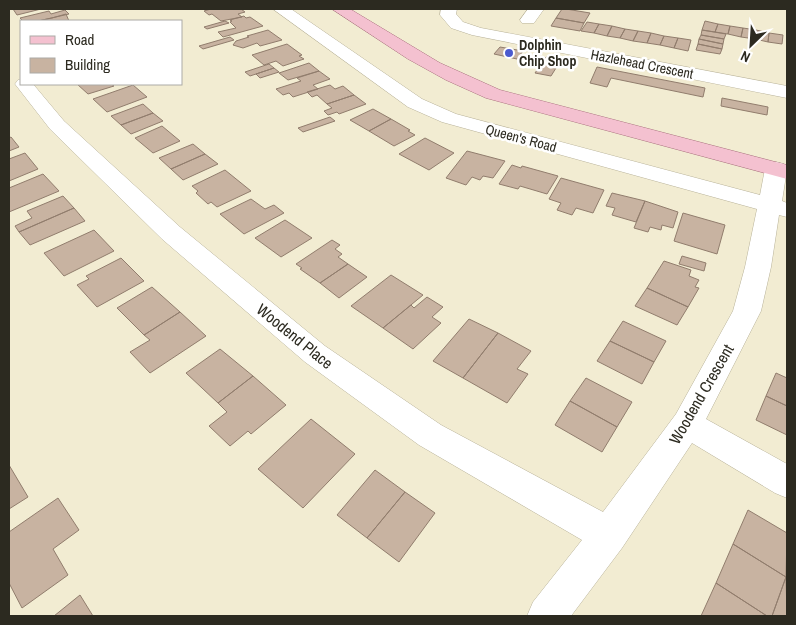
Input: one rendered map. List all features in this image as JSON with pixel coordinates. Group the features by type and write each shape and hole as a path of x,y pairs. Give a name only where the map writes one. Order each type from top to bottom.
{"main road":[{"path":"340,9 403,50 466,84 493,94 782,170"}],"street":[{"name":"Queen's Road","path":"281,9 415,103 449,118 778,208"},
{"name":"Hazlehead Crescent","path":"449,9 448,15 457,25 478,32 787,92"},
{"name":"Woodend Place","path":"25,85 57,125 171,233 315,354 430,435 609,535"},
{"name":"Woodend Crescent","path":"547,616 609,535 687,424 747,311 778,208 782,170"},
{"path":"687,424 787,482"}],"building":[{"path":"13,9 41,9 17,15"},
{"path":"211,9 241,9 245,12 238,14 242,17 221,21 204,11"},
{"path":"562,9 590,13 584,23 556,18"},
{"path":"65,10 69,14 42,20 22,20 20,18 49,11 51,14"},
{"path":"66,14 69,20 43,20"},
{"path":"244,16 246,18 250,17 263,26 223,37 218,32 236,28 230,20"},
{"path":"556,18 584,23 580,31 551,26"},
{"path":"225,21 229,23 207,29 204,27"},
{"path":"705,21 718,24 715,32 702,30"},
{"path":"587,22 599,24 594,33 581,31"},
{"path":"599,24 612,26 607,36 594,33"},
{"path":"718,24 730,26 728,34 715,32"},
{"path":"612,26 625,29 620,38 607,36"},
{"path":"730,26 743,28 741,37 728,34"},
{"path":"743,28 756,30 755,39 741,37"},
{"path":"625,29 638,31 633,41 620,38"},
{"path":"268,30 282,40 260,46 257,43 243,48 233,45 236,41 249,37 247,36"},
{"path":"702,30 726,34 724,39 701,35"},
{"path":"756,30 769,33 768,42 755,39"},
{"path":"638,31 651,33 647,43 633,41"},
{"path":"651,33 664,36 660,45 647,43"},
{"path":"769,33 783,35 782,44 768,42"},
{"path":"701,35 724,39 723,44 699,39"},
{"path":"664,36 678,38 674,48 660,45"},
{"path":"230,37 234,40 203,49 199,46"},
{"path":"678,38 691,40 688,51 674,48"},
{"path":"699,39 723,44 722,49 698,44"},
{"path":"287,44 302,55 299,56 304,59 283,66 276,61 264,65 252,55"},
{"path":"698,44 722,49 720,54 696,50"},
{"name":"Dolphin Chip Shop","path":"500,47 523,51 517,59 494,54"},
{"path":"546,57 561,60 551,76 535,73"},
{"path":"309,63 319,71 288,80 279,73"},
{"path":"269,64 274,68 250,76 245,72"},
{"path":"597,67 705,88 703,97 611,78 607,87 590,83"},
{"path":"274,68 279,72 260,78 256,74"},
{"path":"319,71 330,79 313,85 318,89 293,97 289,93 283,95 276,89 301,81 297,78"},
{"path":"78,85 114,86 88,94"},
{"path":"133,85 147,97 107,112 93,99"},
{"path":"330,85 335,89 343,86 354,95 327,104 317,95 312,97 307,92"},
{"path":"354,95 366,104 339,114 337,112 328,115 324,111 332,108 327,104"},
{"path":"722,98 768,107 767,115 721,106"},
{"path":"143,104 153,113 121,125 111,116"},
{"path":"373,109 391,119 369,131 350,120"},
{"path":"153,113 163,121 131,134 121,125"},
{"path":"330,117 335,121 303,132 298,128"},
{"path":"391,119 415,135 394,146 369,131"},
{"path":"162,126 180,141 153,153 135,138"},
{"path":"11,137 19,147 9,151 9,138"},
{"path":"425,138 454,153 429,170 399,154"},
{"path":"193,144 205,154 171,169 159,158"},
{"path":"467,151 505,161 493,178 483,176 480,180 472,177 466,185 446,178"},
{"path":"25,153 38,169 9,181 9,159"},
{"path":"205,154 218,164 183,180 171,169"},
{"path":"512,165 558,176 547,194 520,186 518,189 499,184"},
{"path":"225,170 251,191 217,207 211,202 208,204 196,193 198,191 192,186"},
{"path":"43,174 59,191 9,212 9,188"},
{"path":"561,178 604,190 593,213 576,208 572,215 557,210 561,203 549,199"},
{"path":"612,193 645,201 636,222 612,215 615,208 606,206"},
{"path":"63,196 74,208 19,232 15,226 32,218 27,211"},
{"path":"251,199 265,209 274,205 284,213 244,234 220,214"},
{"path":"645,201 678,212 673,228 662,225 661,230 650,227 648,232 634,228"},
{"path":"74,208 85,221 30,245 19,232"},
{"path":"683,213 725,225 717,254 674,241"},
{"path":"285,220 312,238 281,257 255,238"},
{"path":"94,230 114,251 64,276 44,253"},
{"path":"332,240 340,245 335,249 342,254 338,257 348,264 320,283 296,264"},
{"path":"682,256 706,263 704,271 679,264"},
{"path":"121,258 144,281 97,307 77,285 89,279 86,276"},
{"path":"664,261 691,270 689,276 699,280 695,287 699,288 688,307 647,288"},
{"path":"348,264 367,277 339,298 320,283"},
{"path":"391,275 423,295 383,328 351,306"},
{"path":"152,287 180,312 144,335 117,308"},
{"path":"647,288 688,307 677,325 635,306"},
{"path":"427,297 443,307 432,317 441,323 413,349 383,328 411,305 414,308"},
{"path":"180,312 206,336 150,373 130,352 150,340 144,335"},
{"path":"469,319 498,333 463,378 433,361"},
{"path":"623,321 666,341 654,362 610,341"},
{"path":"498,333 531,351 517,369 528,374 507,403 463,378"},
{"path":"610,341 654,362 642,384 597,361"},
{"path":"220,349 253,376 218,403 186,373"},
{"path":"776,373 787,378 787,406 766,396"},
{"path":"253,376 286,405 251,434 248,431 230,446 209,426 227,412 218,403"},
{"path":"586,378 632,402 617,427 570,401"},
{"path":"766,396 787,406 787,435 756,420"},
{"path":"570,401 617,427 602,452 555,425"},
{"path":"311,419 355,454 303,508 258,469"},
{"path":"9,465 28,497 9,509"},
{"path":"375,470 405,492 367,538 337,515"},
{"path":"405,492 435,513 399,562 367,538"},
{"path":"58,498 79,530 53,549 68,575 22,608 9,583 9,532"},
{"path":"748,510 787,533 786,577 733,544"},
{"path":"733,544 786,577 772,616 767,616 716,583"},
{"path":"786,577 787,616 772,616"},
{"path":"716,583 767,616 701,616"},
{"path":"80,595 93,616 54,616"}],"place":[{"name":"Dolphin Chip Shop","path":"509,53"}]}
